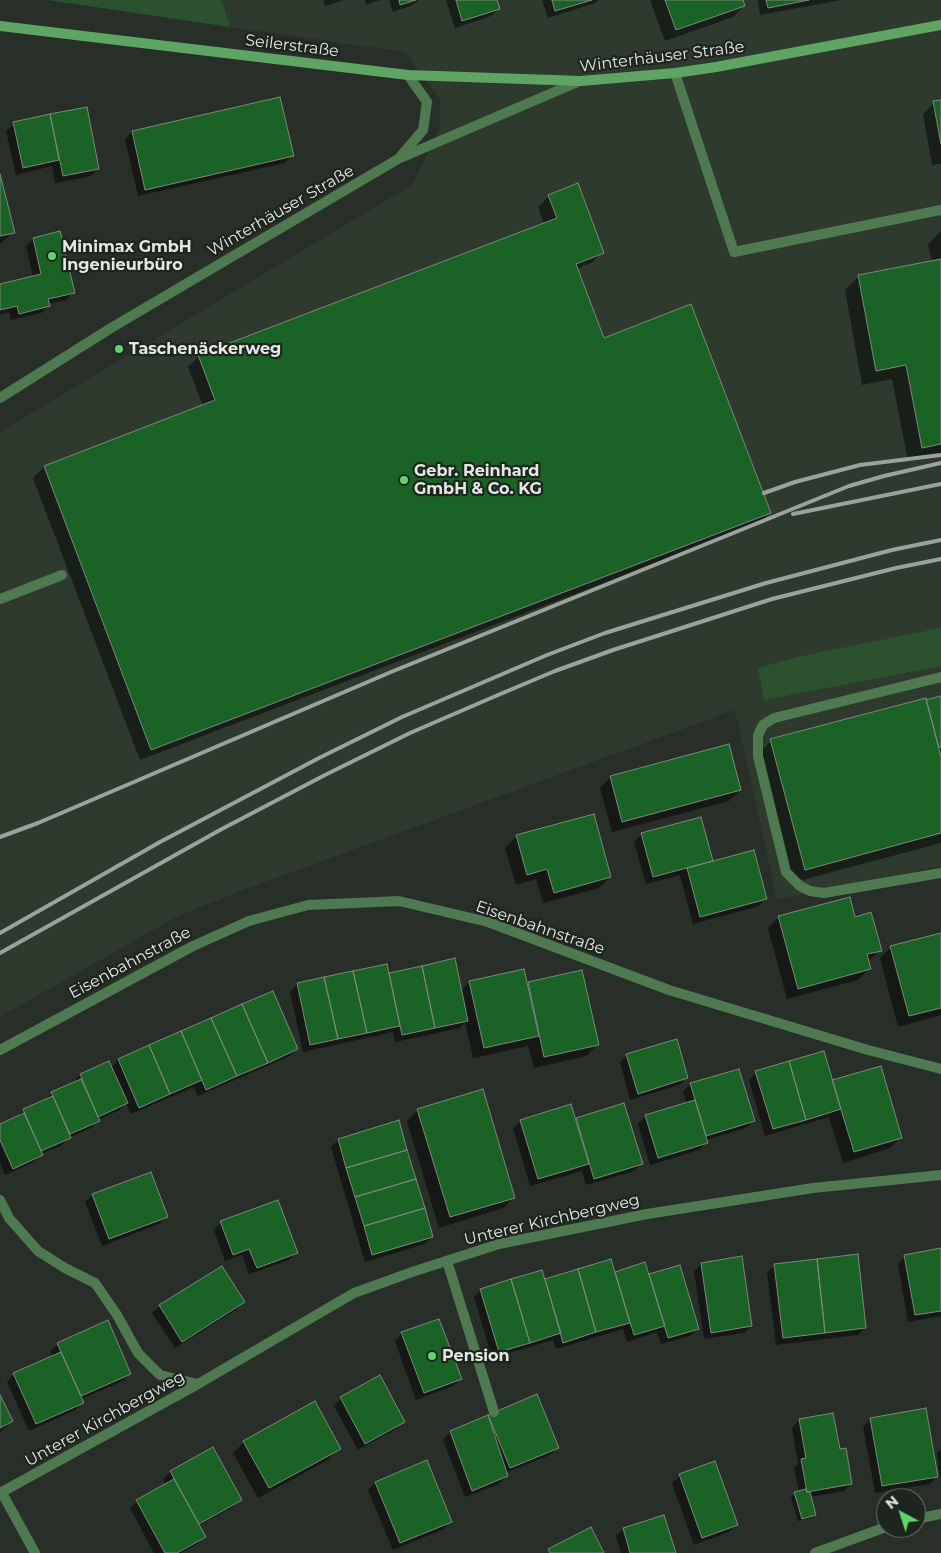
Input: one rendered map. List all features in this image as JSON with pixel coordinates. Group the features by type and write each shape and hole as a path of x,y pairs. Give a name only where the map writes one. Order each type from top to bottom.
{"main road":[{"name":"Winterhäuser Straße","path":"581,80 675,73 770,58 941,25"},
{"name":"Seilerstraße","path":"0,26 408,75 581,80"}],"street":[{"path":"675,73 734,252 941,210"},
{"name":"Winterhäuser Straße","path":"398,159 423,130 427,102 408,75"},
{"name":"Winterhäuser Straße","path":"0,398 111,328 398,159 581,80"},
{"path":"0,599 62,575"},
{"path":"941,677 774,718 763,725 758,735 758,756 786,872 800,886 810,891 824,893 941,872"},
{"name":"Eisenbahnstraße","path":"0,1050 193,946 249,921 308,905 399,901 488,922 669,990 868,1050 941,1069"},
{"name":"Unterer Kirchbergweg","path":"1,1493 198,1384 354,1293 447,1261 499,1244 647,1214 813,1188 941,1175"},
{"name":"Unterer Kirchbergweg","path":"0,1200 9,1218 38,1251 65,1268 95,1283 138,1353 160,1374 198,1384"},
{"path":"447,1261 494,1412"},
{"path":"1,1493 35,1553"},
{"path":"926,1517 941,1514"},
{"path":"815,1553 876,1531"}],"shaded area":[{"path":"222,0 941,0 941,866 777,900 735,710 246,889 178,916 0,1017 0,432 412,185 440,128 440,100 405,52 230,27"}],"green space":[{"path":"47,0 222,0 230,27"},
{"path":"941,628 941,666 764,700 758,668 797,657"}],"building":[{"path":"399,0 416,0 400,5"},
{"path":"456,0 497,0 500,9 462,21"},
{"path":"552,0 592,0 555,11"},
{"path":"665,0 743,0 745,6 676,30"},
{"path":"766,0 809,0 768,8"},
{"path":"280,97 294,156 145,190 132,131"},
{"path":"941,100 941,144 933,101"},
{"path":"87,107 99,169 63,176 50,114"},
{"path":"50,114 59,160 23,168 13,122"},
{"path":"0,174 15,233 0,236"},
{"name":"Gebr. Reinhard GmbH & Co. KG","path":"578,183 604,253 576,264 604,338 691,304 771,513 151,750 44,466 215,400 198,355 557,218 548,195"},
{"name":"Minimax GmbH Ingenieurbüro","path":"60,231 75,293 48,299 50,306 19,314 17,306 0,310 0,284 41,274 33,238"},
{"path":"941,259 941,444 922,448 906,365 876,371 858,275"},
{"path":"941,696 941,747 939,748 926,700"},
{"path":"926,698 941,757 941,833 805,870 770,739"},
{"path":"729,744 741,790 622,822 610,776"},
{"path":"594,814 611,877 554,893 547,869 527,875 516,835"},
{"path":"701,817 713,861 653,877 641,833"},
{"path":"754,850 767,899 700,917 687,868"},
{"path":"850,897 855,917 871,912 882,951 867,954 871,969 798,989 778,916"},
{"path":"941,933 941,1008 909,1016 890,946"},
{"path":"455,958 468,1021 435,1028 422,966"},
{"path":"387,964 400,1026 367,1033 353,971"},
{"path":"422,966 435,1028 402,1035 389,973"},
{"path":"524,969 539,1036 484,1048 469,981"},
{"path":"582,970 599,1045 544,1057 528,982"},
{"path":"353,971 367,1033 338,1039 324,977"},
{"path":"324,977 338,1039 310,1045 297,983"},
{"path":"273,991 298,1049 268,1063 242,1004"},
{"path":"242,1004 268,1063 237,1076 211,1018"},
{"path":"211,1018 237,1076 206,1090 181,1031"},
{"path":"181,1031 202,1080 170,1094 149,1045"},
{"path":"677,1039 688,1078 638,1094 626,1054"},
{"path":"149,1045 170,1094 139,1108 118,1059"},
{"path":"824,1051 841,1109 806,1120 789,1061"},
{"path":"109,1061 128,1103 98,1117 80,1074"},
{"path":"789,1061 806,1120 773,1129 755,1071"},
{"path":"881,1066 902,1138 854,1152 832,1080"},
{"path":"739,1069 755,1121 706,1136 690,1083"},
{"path":"81,1079 100,1121 70,1134 51,1092"},
{"path":"483,1089 515,1198 450,1217 417,1109"},
{"path":"53,1096 71,1138 41,1151 23,1109"},
{"path":"695,1100 708,1143 658,1158 645,1115"},
{"path":"624,1103 643,1164 594,1179 576,1118"},
{"path":"571,1104 589,1164 538,1179 520,1120"},
{"path":"24,1113 43,1155 13,1169 0,1140 0,1124"},
{"path":"399,1120 407,1150 346,1168 338,1139"},
{"path":"407,1150 416,1179 355,1197 346,1168"},
{"path":"151,1172 168,1217 109,1239 92,1194"},
{"path":"416,1179 425,1208 364,1226 355,1197"},
{"path":"278,1200 298,1253 257,1268 249,1249 233,1255 220,1221"},
{"path":"425,1208 433,1237 372,1255 364,1226"},
{"path":"941,1248 941,1311 915,1315 904,1255"},
{"path":"858,1254 866,1328 825,1333 817,1259"},
{"path":"742,1256 752,1326 711,1333 701,1263"},
{"path":"611,1259 630,1323 596,1332 578,1269"},
{"path":"817,1259 825,1333 783,1338 774,1264"},
{"path":"645,1262 665,1326 634,1335 615,1272"},
{"path":"680,1265 699,1329 668,1338 649,1274"},
{"path":"222,1266 245,1302 182,1342 159,1305"},
{"path":"578,1269 596,1332 563,1343 545,1279"},
{"path":"542,1270 561,1333 530,1343 511,1279"},
{"path":"511,1279 530,1343 499,1352 480,1289"},
{"name":"Pension","path":"439,1319 462,1379 424,1393 401,1332"},
{"path":"108,1320 131,1374 81,1396 57,1343"},
{"path":"61,1352 84,1403 36,1424 13,1373"},
{"path":"380,1375 405,1422 365,1444 340,1397"},
{"path":"537,1394 559,1448 510,1468 488,1415"},
{"path":"0,1395 13,1421 0,1428"},
{"path":"315,1401 341,1449 269,1488 243,1441"},
{"path":"926,1408 938,1477 882,1486 870,1418"},
{"path":"833,1413 840,1449 846,1448 852,1484 807,1492 801,1459 806,1458 799,1419"},
{"path":"488,1415 508,1476 472,1491 450,1431"},
{"path":"213,1447 242,1500 199,1524 170,1471"},
{"path":"427,1460 452,1522 400,1543 375,1482"},
{"path":"715,1461 738,1525 702,1538 679,1474"},
{"path":"174,1479 206,1537 177,1553 165,1553 136,1500"},
{"path":"806,1489 807,1492 810,1492 816,1515 802,1519 794,1492"},
{"path":"664,1515 676,1553 630,1553 623,1528"},
{"path":"591,1527 604,1553 550,1553 548,1549"}],"railway":[{"path":"764,493 795,482 860,465 941,455"},
{"path":"0,837 38,823 391,672 849,486 941,463"},
{"path":"793,514 941,484"},
{"path":"0,933 160,842 319,758 402,717 547,655 605,633 766,583 892,550 941,540"},
{"path":"0,953 220,830 325,775 410,733 555,671 613,650 772,599 896,568 941,559"}],"place":[{"name":"Minimax GmbH Ingenieurbüro","path":"52,256"},
{"name":"Taschenäckerweg","path":"119,349"},
{"name":"Gebr. Reinhard GmbH & Co. KG","path":"404,480"},
{"name":"Pension","path":"432,1356"}]}
